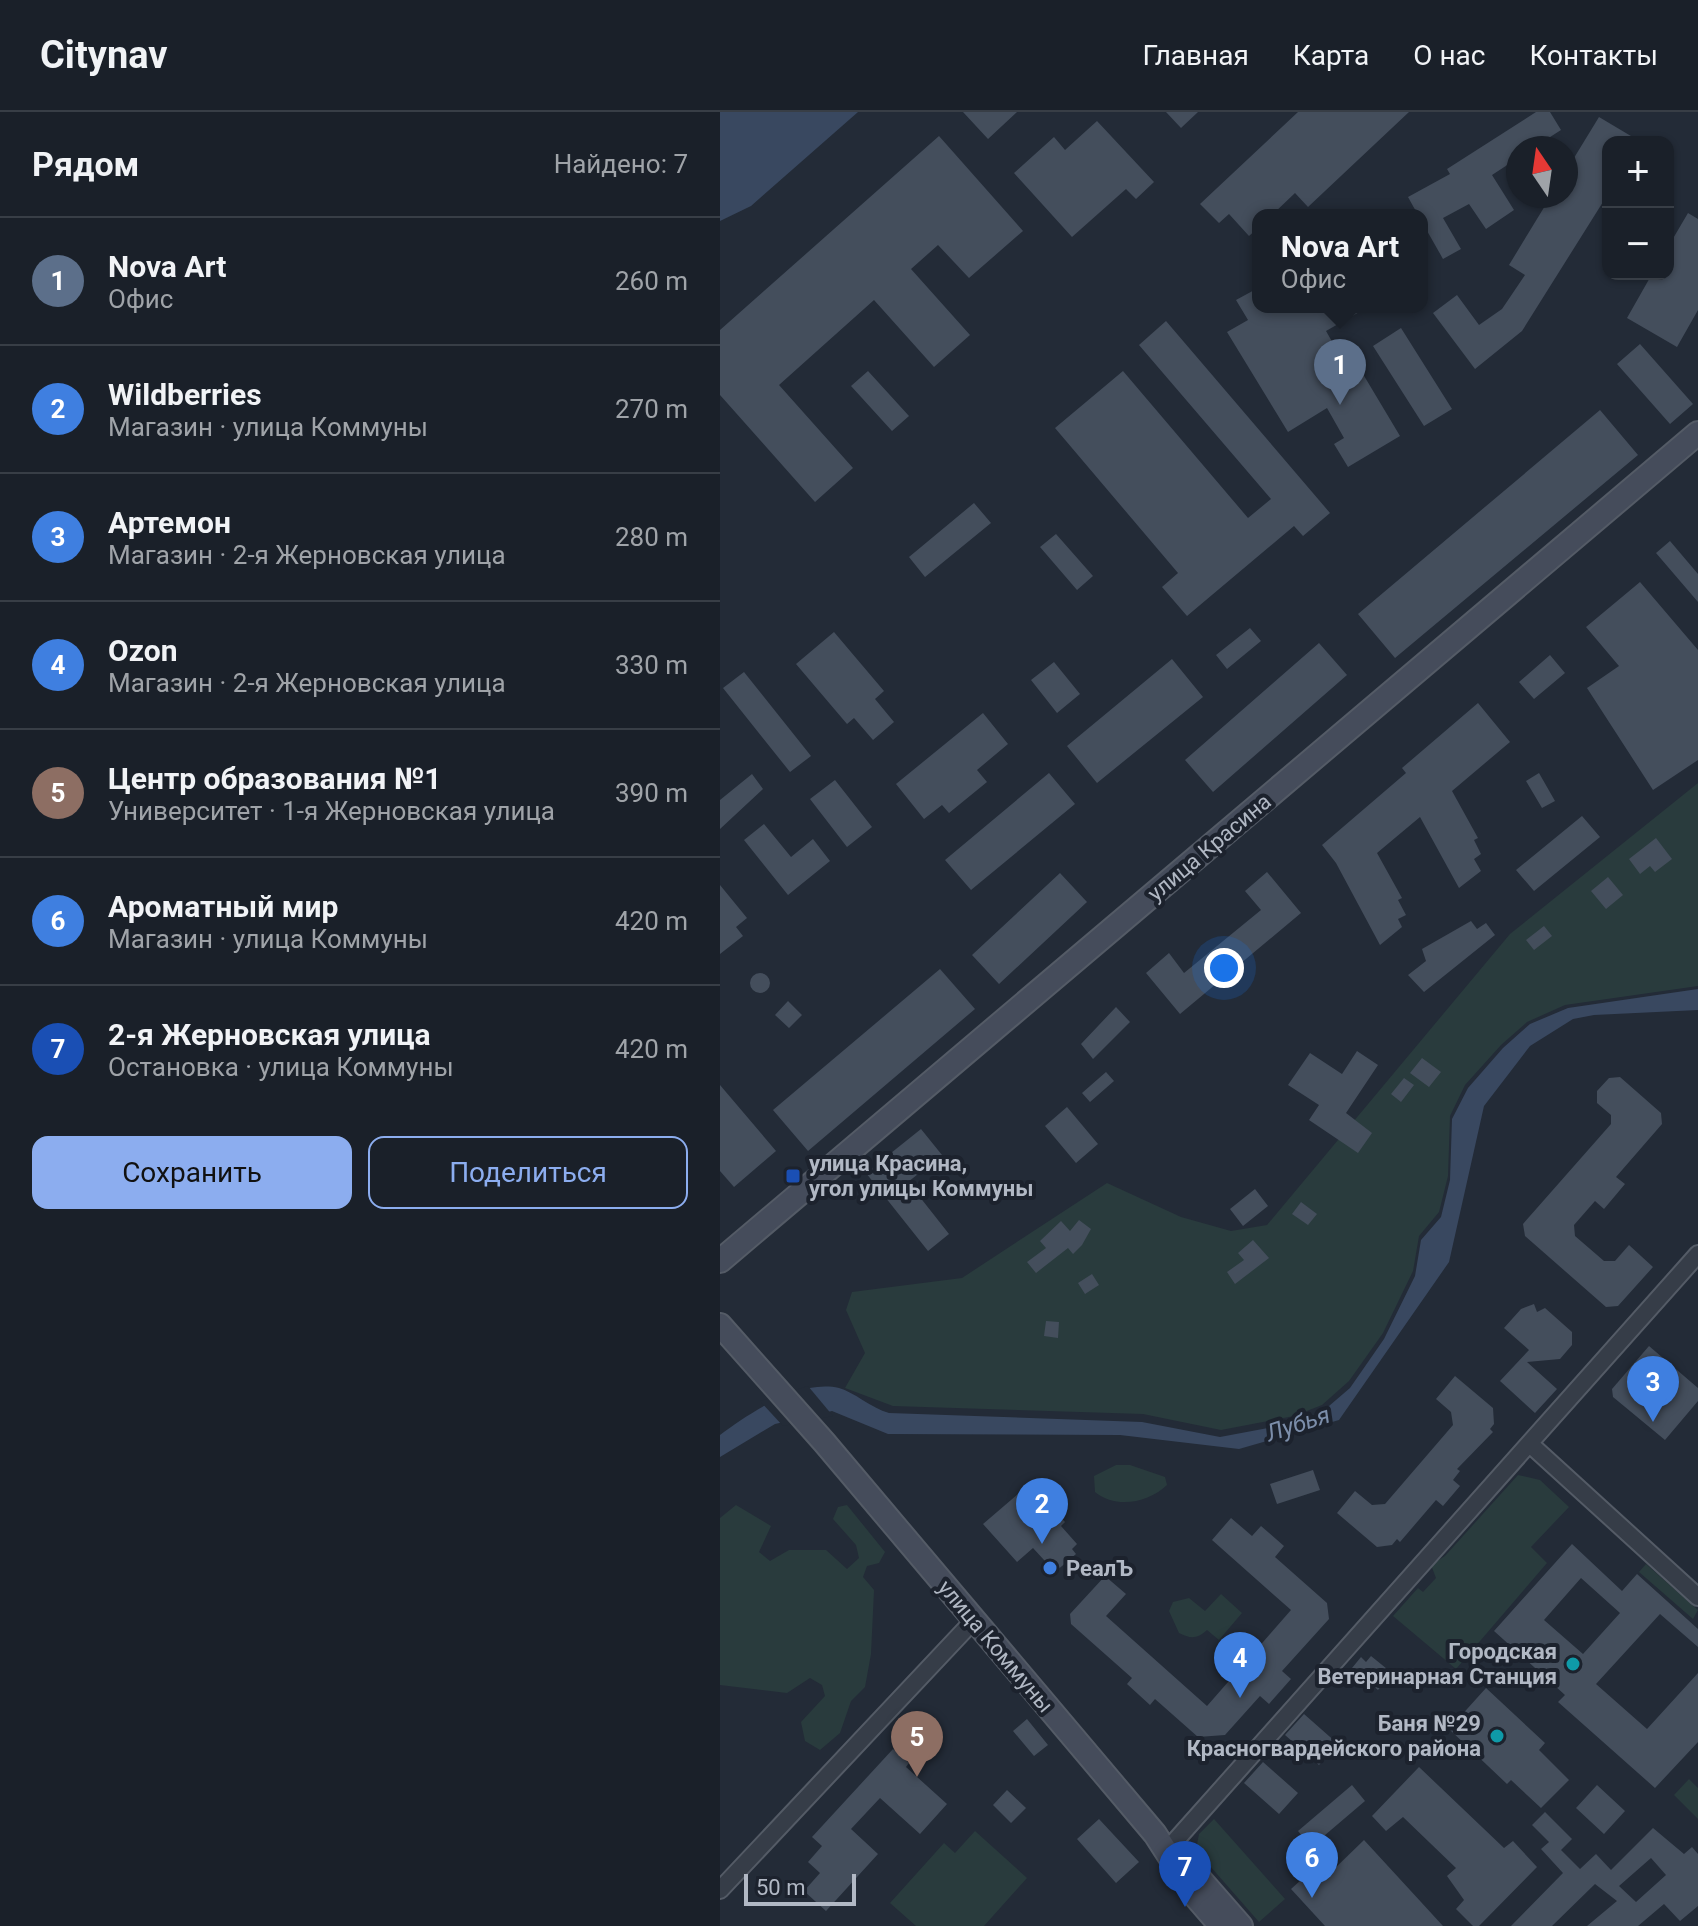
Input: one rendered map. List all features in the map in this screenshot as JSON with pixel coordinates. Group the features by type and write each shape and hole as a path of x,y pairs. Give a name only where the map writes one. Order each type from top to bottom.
{"main road":[{"name":"улица Красина","path":"720,1261 1698,433"},
{"name":"улица Коммуны","path":"720,1325 824,1442 1168,1849 1208,1885 1241,1926"},
{"name":"улица Коммуны","path":"1168,1849 1195,1896 1221,1926"}],"street":[{"path":"1168,1849 1698,1254"},
{"path":"1531,1445 1698,1597"},
{"path":"720,1890 974,1620"}],"shaded area":[{"path":"1698,783 1698,986 1565,1005 1527,1022 1465,1085 1450,1116 1448,1176 1439,1212 1419,1236 1413,1271 1383,1333 1349,1381 1322,1405 1294,1416 1221,1430 1143,1414 893,1406 845,1388 865,1353 846,1310 852,1292 962,1278 1107,1183 1181,1217 1231,1231 1267,1225 1510,934"},
{"path":"1116,1465 1130,1465 1165,1477 1167,1485 1141,1500 1112,1501 1095,1492 1094,1476"},
{"path":"1518,1475 1540,1480 1569,1507 1531,1547 1547,1563 1456,1669 1393,1616 1418,1588 1423,1592 1436,1578 1431,1565 1445,1556"},
{"path":"736,1505 771,1526 759,1552 770,1561 789,1550 826,1550 847,1569 859,1558 856,1545 833,1519 838,1507 847,1505 885,1552 879,1563 867,1566 863,1577 874,1590 871,1654 865,1687 851,1701 840,1733 820,1750 805,1741 801,1722 825,1696 822,1685 810,1678 787,1693 720,1685 720,1518"},
{"path":"1646,1564 1698,1610 1693,1619 1639,1572"},
{"path":"1221,1594 1242,1613 1219,1640 1207,1630 1194,1637 1179,1633 1169,1611 1173,1602 1189,1598 1205,1611"},
{"path":"1689,1779 1698,1788 1698,1819 1674,1795"},
{"path":"1214,1819 1285,1899 1259,1922 1196,1850 1199,1834"},
{"path":"975,1831 1027,1878 984,1926 916,1926 890,1903 944,1843 955,1853"}],"water":[{"path":"720,112 858,112 751,206 720,221"},
{"name":"Лубья","path":"1698,989 1698,1010 1594,1015 1573,1019 1530,1046 1484,1106 1449,1262 1339,1420 1239,1449 1120,1435 888,1434 832,1411 775,1424 720,1457 720,1435 760,1408 808,1388 839,1388 889,1413 1142,1422 1220,1437 1294,1423 1322,1412 1350,1388 1384,1339 1415,1276 1421,1240 1441,1217 1450,1180 1452,1119 1468,1088 1503,1048 1530,1024 1568,1008"}],"pier":[{"path":"808,1386 833,1416 783,1426 760,1401"}],"building":[{"path":"963,112 1017,112 988,139"},
{"path":"1166,112 1198,112 1181,128"},
{"path":"1298,112 1409,112 1308,207 1295,193 1278,209 1252,209 1252,233 1249,236 1229,214 1219,223 1200,204"},
{"path":"1536,112 1550,112 1561,130 1552,136 1506,136 1506,166 1492,175 1506,197 1506,208 1514,210 1486,229 1469,204 1443,218 1461,249 1443,259 1428,233 1428,209 1415,209 1408,197 1450,174 1447,169"},
{"path":"1599,117 1631,136 1602,136 1602,204 1522,331 1475,369 1433,313 1457,295 1479,325 1502,309 1525,275 1509,265 1544,208 1578,208 1578,151"},
{"path":"1097,121 1154,182 1136,199 1126,189 1072,237 1014,173 1054,137 1065,150"},
{"path":"939,136 1023,231 969,278 938,245 911,269 970,335 934,367 874,300 779,385 853,468 815,502 720,395 720,330"},
{"path":"1688,213 1698,219 1698,310 1677,347 1627,318 1649,280 1674,280 1674,237"},
{"path":"1252,291 1252,313 1358,313 1326,331 1342,359 1351,354 1400,436 1348,467 1334,444 1344,438 1327,408 1288,432 1227,332 1248,320 1236,300"},
{"path":"1166,321 1330,513 1303,536 1294,526 1187,616 1162,587 1178,573 1055,428 1123,371 1248,518 1271,499 1139,345"},
{"path":"1401,328 1452,409 1424,426 1373,346"},
{"path":"1640,344 1693,404 1670,424 1617,364"},
{"path":"868,371 909,416 892,431 851,386"},
{"path":"1600,410 1638,455 1395,658 1358,614"},
{"path":"974,503 991,523 925,577 909,557"},
{"path":"1056,534 1093,576 1077,590 1040,547"},
{"path":"1670,541 1698,574 1698,602 1656,553"},
{"path":"1640,582 1698,650 1698,760 1653,790 1587,688 1619,666 1586,627"},
{"path":"1250,628 1261,641 1227,669 1216,655"},
{"path":"834,632 884,691 875,699 894,722 873,740 854,718 847,724 796,664"},
{"path":"1319,643 1347,675 1213,792 1185,760"},
{"path":"1550,655 1565,673 1534,699 1519,682"},
{"path":"1172,659 1203,697 1097,783 1067,746"},
{"path":"1054,662 1080,694 1057,713 1031,680"},
{"path":"744,672 811,756 790,772 723,688"},
{"path":"1478,703 1510,742 1452,791 1478,838 1474,840 1481,854 1474,859 1481,871 1459,888 1420,817 1377,853 1402,898 1398,900 1406,915 1398,919 1402,927 1380,945 1336,863 1322,845 1406,773 1402,768"},
{"path":"983,713 1008,744 977,770 987,782 949,813 942,805 924,819 896,784"},
{"path":"1049,773 1075,804 971,890 945,860"},
{"path":"1539,773 1555,801 1542,808 1526,781"},
{"path":"752,774 763,789 720,829 720,800"},
{"path":"835,780 872,827 847,847 810,799"},
{"path":"1582,816 1600,837 1534,891 1516,870"},
{"path":"764,824 791,857 813,839 830,861 788,895 744,840"},
{"path":"1656,838 1672,859 1655,872 1650,866 1640,874 1629,859"},
{"path":"1267,872 1301,913 1180,1014 1146,973 1169,953 1184,973 1261,910 1245,891"},
{"path":"1060,873 1087,902 999,984 972,955"},
{"path":"1608,877 1623,895 1606,909 1591,891"},
{"path":"720,885 747,918 736,927 743,936 720,954"},
{"path":"1471,921 1477,929 1486,923 1495,935 1424,992 1408,975 1426,961 1422,949"},
{"path":"1544,926 1552,936 1534,950 1526,940"},
{"path":"940,969 975,1009 808,1151 773,1110"},
{"path":"760,973 767,976 770,983 767,990 760,993 753,990 750,983 753,976"},
{"path":"788,1001 802,1015 789,1028 775,1015"},
{"path":"1116,1007 1130,1022 1093,1059 1081,1044"},
{"path":"1357,1051 1378,1065 1346,1113 1372,1133 1358,1153 1309,1120 1319,1105 1288,1085 1310,1053 1342,1074"},
{"path":"1422,1058 1441,1072 1429,1087 1410,1073"},
{"path":"1106,1072 1114,1081 1090,1102 1082,1093"},
{"path":"1620,1077 1661,1113 1662,1124 1616,1177 1625,1184 1604,1209 1595,1201 1574,1225 1575,1236 1604,1261 1615,1261 1629,1245 1653,1267 1618,1306 1606,1307 1525,1236 1523,1224 1611,1124 1611,1115 1597,1103 1597,1091 1609,1078"},
{"path":"1404,1078 1414,1085 1401,1102 1391,1094"},
{"path":"720,1085 776,1151 734,1187 720,1171"},
{"path":"1067,1107 1098,1144 1076,1163 1045,1126"},
{"path":"921,1129 942,1155 908,1182 949,1234 928,1251 866,1173"},
{"path":"1255,1189 1268,1206 1243,1226 1230,1209"},
{"path":"1301,1202 1317,1214 1308,1225 1292,1214"},
{"path":"1079,1220 1091,1229 1082,1245 1073,1254 1068,1248 1036,1273 1027,1262 1046,1248 1040,1241 1061,1221 1070,1231"},
{"path":"1253,1240 1269,1258 1235,1284 1227,1272 1244,1260 1238,1253"},
{"path":"1092,1274 1099,1285 1085,1294 1078,1283"},
{"path":"1534,1304 1537,1312 1545,1308 1572,1332 1572,1345 1560,1359 1527,1362 1557,1389 1535,1413 1500,1381 1529,1350 1504,1328 1521,1309"},
{"path":"1046,1321 1059,1322 1058,1338 1044,1336"},
{"path":"1649,1346 1698,1388 1698,1401 1665,1440 1613,1397 1612,1389"},
{"path":"1455,1376 1493,1408 1494,1424 1490,1429 1493,1432 1457,1469 1460,1471 1453,1480 1460,1486 1443,1506 1436,1500 1400,1542 1397,1539 1392,1545 1377,1547 1337,1513 1355,1491 1372,1505 1385,1504 1453,1425 1451,1412 1436,1399"},
{"path":"1313,1470 1320,1490 1277,1504 1270,1484"},
{"path":"1026,1487 1039,1502 1043,1498 1065,1522 1061,1526 1077,1544 1072,1549 1076,1554 1055,1572 1033,1548 1017,1562 983,1524"},
{"path":"1231,1518 1252,1536 1261,1526 1284,1546 1275,1557 1327,1603 1329,1619 1282,1671 1291,1679 1269,1704 1260,1696 1225,1735 1198,1737 1155,1699 1150,1705 1127,1684 1132,1678 1071,1624 1070,1614 1105,1576 1126,1594 1106,1616 1207,1706 1291,1610 1212,1540"},
{"name":"Городская Ветеринарная Станция","path":"1572,1544 1622,1591 1637,1574 1698,1629 1698,1647 1660,1614 1596,1684 1647,1729 1698,1673 1698,1742 1655,1788 1558,1702 1565,1695 1494,1631","holes":["1581,1578 1620,1613 1583,1654 1544,1620"]},
{"path":"1371,1656 1392,1673 1378,1690 1352,1668 1361,1657 1366,1662"},
{"name":"Баня №29 Красногвардейского района","path":"1486,1688 1545,1743 1539,1750 1569,1780 1541,1808 1511,1780 1507,1784 1449,1729"},
{"path":"1304,1714 1338,1744 1319,1765 1285,1735"},
{"path":"1027,1719 1048,1745 1034,1756 1013,1731"},
{"path":"893,1749 909,1763 906,1767 947,1804 920,1834 880,1798 851,1829 878,1854 826,1911 804,1891 820,1873 808,1862 822,1846 812,1837"},
{"path":"1263,1762 1298,1793 1279,1814 1244,1783"},
{"path":"1419,1767 1504,1848 1513,1841 1537,1867 1479,1926 1473,1926 1456,1909 1464,1900 1447,1876 1456,1868 1403,1817 1386,1831 1372,1816"},
{"path":"1352,1785 1365,1801 1311,1847 1298,1831"},
{"path":"1597,1785 1625,1811 1604,1834 1576,1808"},
{"path":"1007,1790 1026,1808 1011,1823 993,1805"},
{"path":"1545,1812 1572,1839 1561,1850 1580,1869 1596,1854 1611,1870 1653,1828 1684,1854 1692,1847 1698,1854 1698,1906 1680,1921 1664,1904 1638,1926 1587,1926 1617,1901 1595,1884 1552,1926 1511,1926 1563,1873 1541,1849 1549,1842 1532,1825","holes":["1651,1858 1666,1875 1636,1902 1619,1886"]},
{"path":"1099,1819 1139,1862 1116,1883 1077,1839"},
{"path":"1364,1840 1443,1926 1325,1926 1291,1889 1321,1862 1331,1872"}],"place":[{"name":"Nova Art","path":"1340,405"},
{"name":"улица Красина, угол улицы Коммуны","path":"793,1176"},
{"name":"Артемон","path":"1653,1422"},
{"name":"Wildberries","path":"1042,1544"},
{"name":"РеалЪ","path":"1050,1568"},
{"name":"Городская Ветеринарная Станция","path":"1573,1664"},
{"name":"Ozon","path":"1240,1698"},
{"name":"Баня №29 Красногвардейского района","path":"1497,1736"},
{"name":"Центр образования №1","path":"917,1777"},
{"name":"Ароматный мир","path":"1312,1898"},
{"name":"2-я Жерновская улица","path":"1185,1907"}]}
